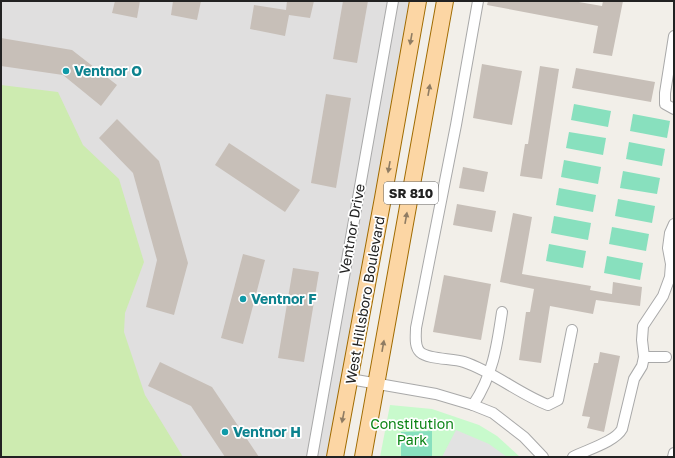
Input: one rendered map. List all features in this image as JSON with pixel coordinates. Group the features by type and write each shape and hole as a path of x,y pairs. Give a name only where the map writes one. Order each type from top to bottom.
{"main road":[{"name":"West Hillsboro Boulevard","path":"336,457 418,1"},
{"name":"West Hillsboro Boulevard","path":"363,457 440,32 443,1"}],"street":[{"name":"Ventnor Drive","path":"312,457 393,1"},
{"path":"478,1 456,125 416,328 416,346 419,351 425,355 463,362 490,374 537,401 548,405 553,404 558,400 561,391 572,330"},
{"path":"674,36 665,93 666,104 674,109"},
{"path":"573,457 604,442 620,432 624,423 634,379 642,366 644,358 642,340 643,326 663,296 670,277 671,264 668,248 670,233 674,224"},
{"path":"473,405 483,391 490,374 497,349 502,312"},
{"path":"644,358 666,357"},
{"path":"350,379 436,394 473,405 493,413 524,437 543,457"},
{"path":"673,457 674,453"}],"shaded area":[{"path":"1,1 419,1 341,457 1,457"},
{"path":"456,430 489,444 507,457 442,457"}],"green space":[{"path":"1,85 58,92 83,145 119,179 144,262 125,313 124,332 145,395 183,457 1,457"},
{"path":"574,104 611,111 608,127 571,120"},
{"path":"633,114 670,121 667,138 630,131"},
{"path":"569,132 606,138 603,155 566,148"},
{"path":"629,142 665,149 662,166 626,159"},
{"path":"564,160 601,167 598,184 561,177"},
{"path":"623,171 660,178 657,194 620,188"},
{"path":"559,188 596,195 593,212 556,205"},
{"path":"618,199 655,206 652,223 615,216"},
{"path":"554,216 591,223 588,240 551,233"},
{"path":"612,227 649,234 646,251 609,244"},
{"path":"549,244 586,251 583,268 546,261"},
{"path":"607,256 643,263 640,280 604,273"},
{"name":"Constitution Park","path":"390,405 432,409 479,425 497,436 520,457 380,457"},
{"path":"432,431 432,457 401,457 401,432"}],"building":[{"path":"115,1 140,1 137,18 112,13"},
{"path":"173,1 201,1 197,20 171,15"},
{"path":"287,1 314,1 310,18 289,15 285,36 250,29 254,5 286,10"},
{"path":"343,1 368,1 357,63 333,59"},
{"path":"488,1 573,1 602,6 603,1 623,1 612,56 593,53 598,26 487,5"},
{"name":"Ventnor O","path":"1,38 72,50 117,85 101,106 63,75 1,66"},
{"path":"482,64 522,71 512,125 473,118"},
{"path":"540,66 559,69 542,179 520,176 525,144 528,144"},
{"path":"576,68 655,82 651,102 572,88"},
{"path":"326,94 351,98 336,188 311,183"},
{"path":"117,119 159,161 188,263 174,315 146,307 157,260 133,173 99,138"},
{"path":"229,143 300,190 285,212 215,165"},
{"path":"463,167 488,172 484,192 459,188"},
{"path":"457,204 496,211 492,232 453,225"},
{"path":"513,213 532,217 522,274 591,286 590,290 612,294 613,282 642,287 640,306 596,300 593,314 550,306 541,363 519,360 526,312 530,312 534,289 500,282"},
{"name":"Ventnor F","path":"243,254 265,260 243,344 221,338"},
{"path":"293,268 319,272 304,362 278,358"},
{"path":"444,275 491,284 481,340 433,332"},
{"path":"600,352 620,356 604,432 587,428 590,417 582,416 594,363 598,363"},
{"name":"Ventnor H","path":"160,362 212,387 259,457 225,457 191,406 148,386"}],"place":[{"name":"Ventnor O","path":"66,71"},
{"name":"Ventnor F","path":"243,299"},
{"name":"Ventnor H","path":"225,432"}]}
